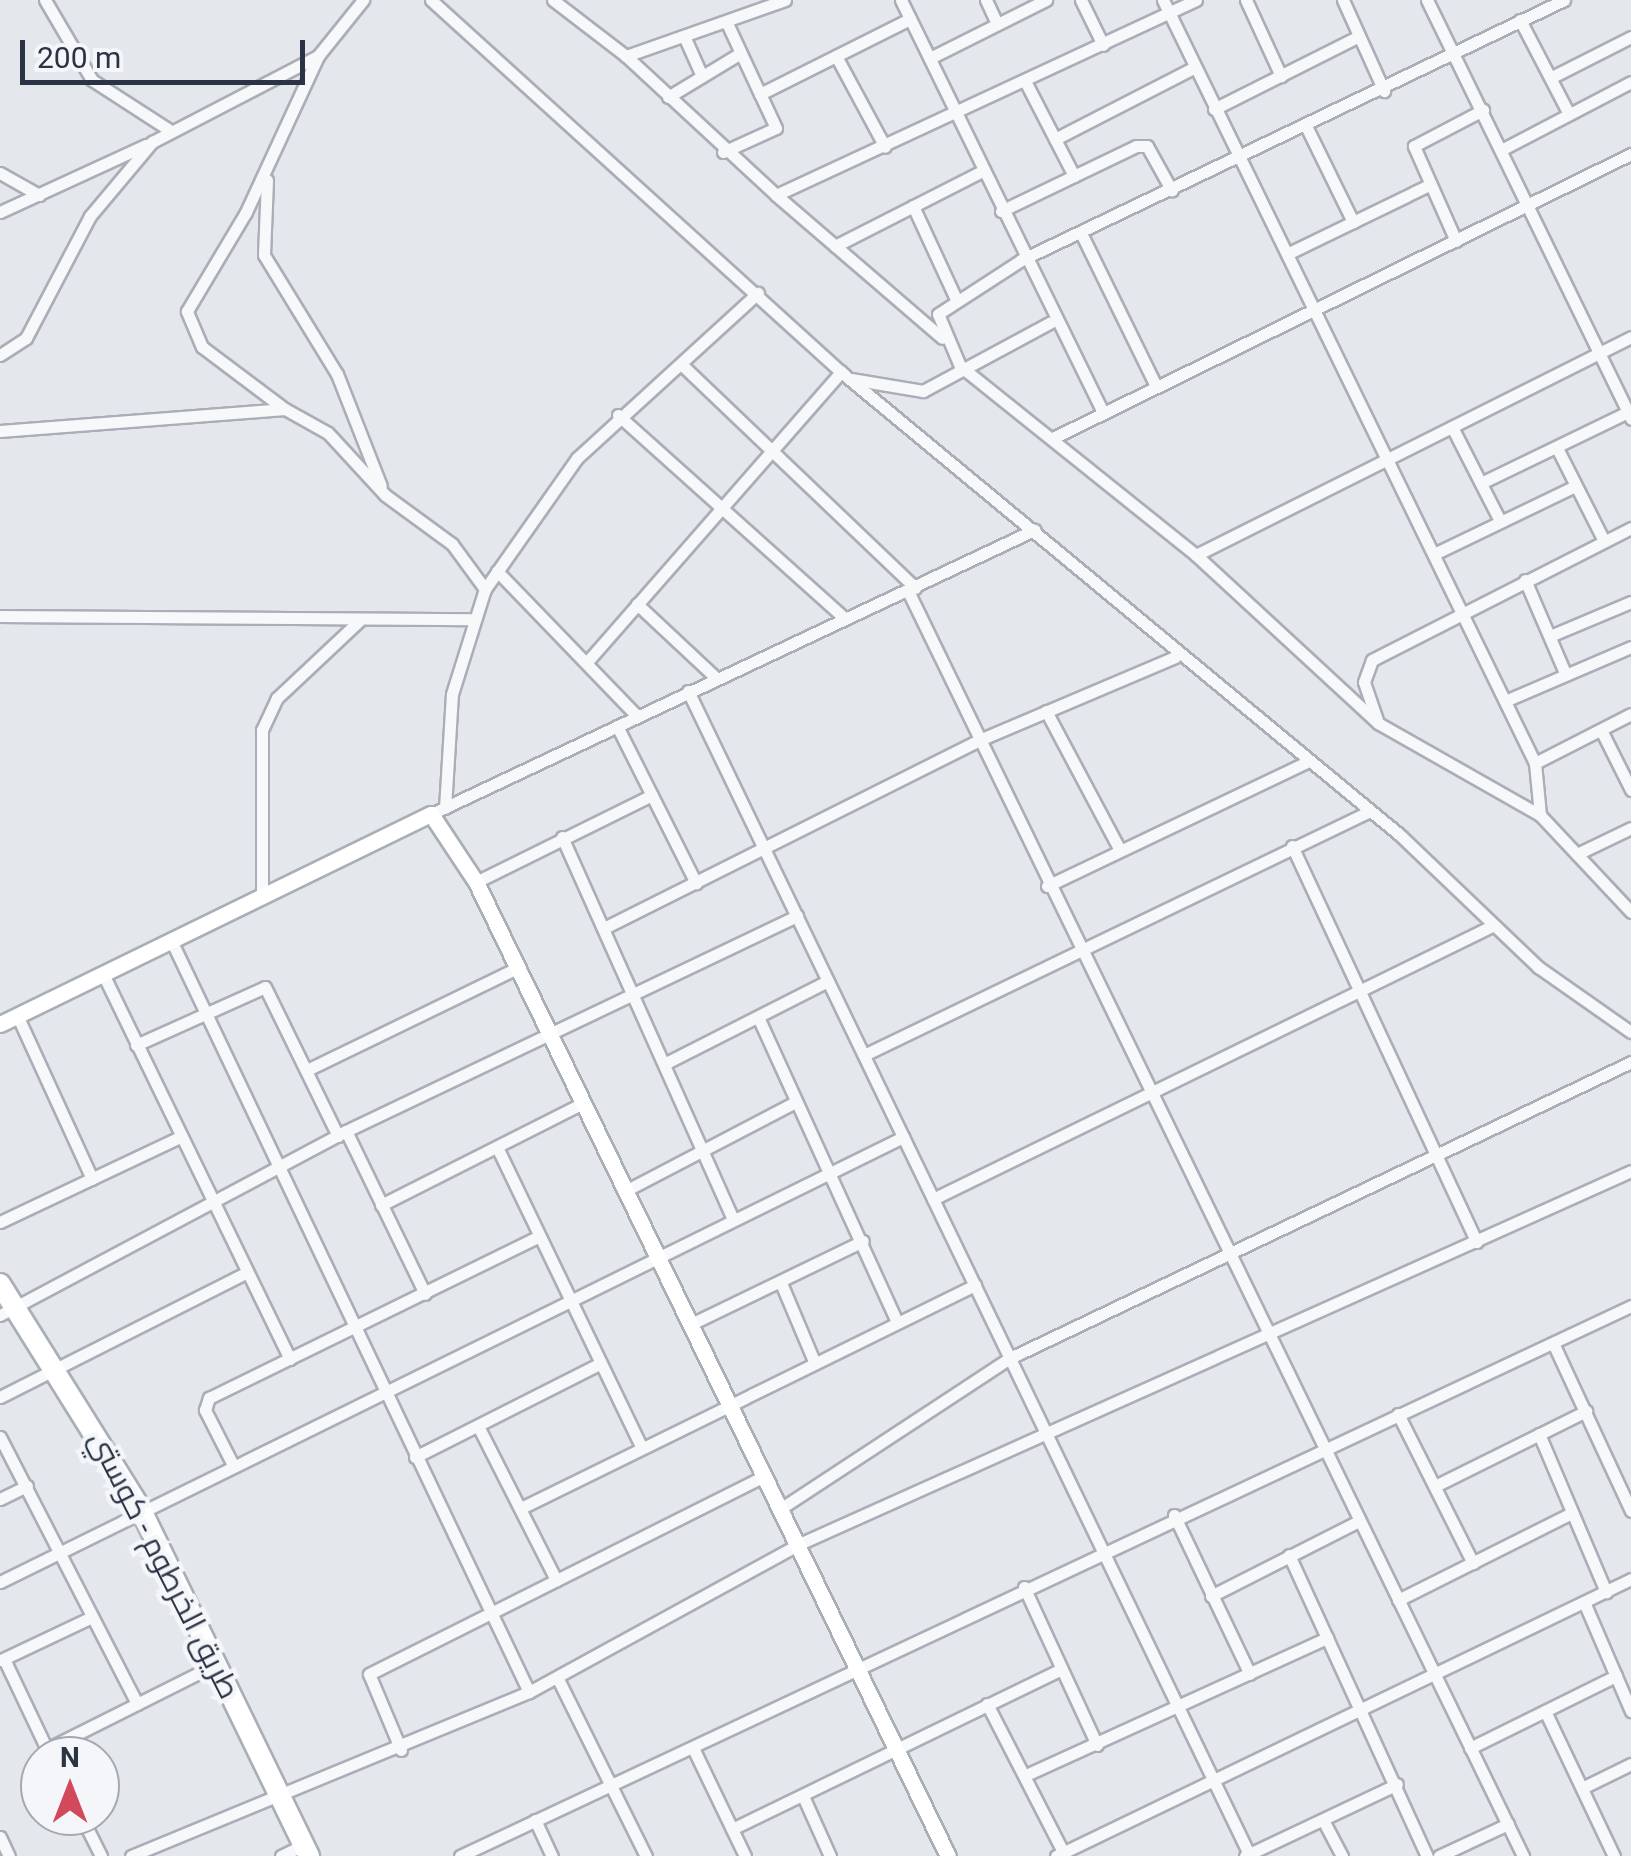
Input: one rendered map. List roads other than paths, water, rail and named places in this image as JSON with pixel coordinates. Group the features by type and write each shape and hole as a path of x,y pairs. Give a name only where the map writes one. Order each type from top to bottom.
{"highway":[{"name":"طريق الخرطوم - كوستي","path":"0,1284 9,1311 60,1370 142,1510 307,1850"}],"street":[{"path":"45,0 92,80 168,129"},
{"path":"362,0 318,56 268,168 187,311 202,347 286,410 328,433 385,495 452,544 486,589"},
{"path":"432,0 846,376 1034,530 1175,657 1370,811 1492,926 1631,1032"},
{"path":"626,56 785,0"},
{"path":"901,0 1051,322 1102,411"},
{"path":"986,0 998,24"},
{"path":"930,58 1046,0"},
{"path":"1081,0 1102,44"},
{"path":"1163,0 1214,109 1318,307 1505,700 1534,763 1540,815"},
{"path":"776,195 1196,0"},
{"path":"1246,0 1281,76"},
{"path":"1343,0 1384,91"},
{"path":"942,338 938,314 1021,260 1308,128 1564,0"},
{"path":"560,1 626,56 723,152 942,338 960,366 1055,437 1196,556 1378,722 1540,815 1630,909"},
{"path":"1429,1 1629,415 1481,483"},
{"path":"760,94 910,18"},
{"path":"1520,20 1554,76 1569,114"},
{"path":"723,152 776,128 727,23"},
{"path":"684,36 702,76"},
{"path":"1214,109 1357,37"},
{"path":"1554,76 1630,41"},
{"path":"668,98 739,54"},
{"path":"0,355 26,338 90,216 152,142 168,129 318,56"},
{"path":"836,56 884,147"},
{"path":"1055,139 1194,67"},
{"path":"1026,81 1074,176"},
{"path":"1501,150 1631,82"},
{"path":"1456,241 1414,146 1483,110"},
{"path":"1308,128 1353,222"},
{"path":"0,212 152,142"},
{"path":"1001,211 1147,146 1172,191"},
{"path":"1055,437 1155,384 1527,208 1631,154"},
{"path":"268,168 264,255 337,374 385,495"},
{"path":"834,246 982,171"},
{"path":"0,173 39,195"},
{"path":"1289,253 1429,185"},
{"path":"912,206 956,299"},
{"path":"1082,235 1155,384"},
{"path":"758,293 618,415 497,571 470,619 452,694 438,811 476,882 948,1856"},
{"path":"846,376 912,394 1051,322"},
{"path":"1196,556 1631,337"},
{"path":"681,364 912,589 1046,886 1523,1856"},
{"path":"587,662 770,450 846,376"},
{"path":"0,431 286,410"},
{"path":"618,415 845,620"},
{"path":"1452,427 1500,521"},
{"path":"1557,448 1604,541"},
{"path":"1434,554 1575,486"},
{"path":"1378,722 1364,682 1372,660 1631,528"},
{"path":"0,1024 688,691 1034,530"},
{"path":"497,571 636,716"},
{"path":"1525,580 1566,675"},
{"path":"1550,636 1631,602"},
{"path":"637,604 716,678"},
{"path":"0,616 470,619"},
{"path":"262,896 262,730 277,698 359,621"},
{"path":"1505,700 1631,648"},
{"path":"604,928 978,741 1175,657"},
{"path":"688,691 1248,1855 1397,1784"},
{"path":"1046,711 1120,850"},
{"path":"1534,763 1631,714"},
{"path":"617,726 696,883"},
{"path":"1601,730 1630,783"},
{"path":"1046,886 1309,761"},
{"path":"476,882 562,836 652,795"},
{"path":"864,1055 1076,946 1370,811"},
{"path":"1577,854 1631,828"},
{"path":"562,836 631,994 668,1062 734,1220"},
{"path":"1292,846 1477,1242"},
{"path":"9,1311 342,1133 548,1031 797,916"},
{"path":"933,1198 1492,926"},
{"path":"171,940 274,1168 529,1692"},
{"path":"309,1070 516,969"},
{"path":"103,974 290,1359"},
{"path":"668,1062 828,980"},
{"path":"136,1045 265,986 426,1294"},
{"path":"16,1016 92,1179"},
{"path":"758,1017 897,1322"},
{"path":"780,1509 1010,1358 1228,1255 1436,1150 1631,1062"},
{"path":"625,1191 795,1102"},
{"path":"381,1205 583,1103"},
{"path":"0,1582 904,1137"},
{"path":"0,1222 180,1138"},
{"path":"497,1147 569,1304 641,1446"},
{"path":"131,1856 400,1750 529,1692 797,1546 1631,1171"},
{"path":"234,1464 204,1403 538,1237"},
{"path":"689,1325 863,1241"},
{"path":"0,1397 60,1370 247,1272"},
{"path":"781,1283 814,1361"},
{"path":"522,1508 974,1284"},
{"path":"460,1856 1174,1515 1630,1309"},
{"path":"1553,1343 1627,1490 1631,1511"},
{"path":"415,1457 598,1364"},
{"path":"1434,1486 1586,1411"},
{"path":"1398,1414 1473,1563"},
{"path":"478,1426 556,1580"},
{"path":"1539,1434 1606,1592"},
{"path":"0,1437 136,1704"},
{"path":"400,1750 369,1674 765,1476"},
{"path":"0,1499 28,1486"},
{"path":"1398,1600 1572,1513"},
{"path":"1174,1515 1250,1674"},
{"path":"1211,1596 1359,1521"},
{"path":"1289,1555 1427,1856"},
{"path":"988,1704 1062,1855 1631,1580"},
{"path":"1024,1587 1097,1745"},
{"path":"1584,1602 1631,1710"},
{"path":"40,1736 2,1660 92,1616"},
{"path":"1026,1775 1179,1709 1327,1638"},
{"path":"77,1736 217,1664"},
{"path":"732,1829 1060,1669"},
{"path":"1470,1748 1616,1676"},
{"path":"558,1678 646,1856"},
{"path":"1545,1710 1614,1856"},
{"path":"693,1748 744,1856"},
{"path":"1582,1788 1631,1764"},
{"path":"803,1796 830,1856"},
{"path":"535,1820 552,1856"},
{"path":"1323,1820 1342,1856"},
{"path":"1440,1856 1508,1824"},
{"path":"0,1838 9,1856"},
{"path":"282,1856 307,1850"}]}
